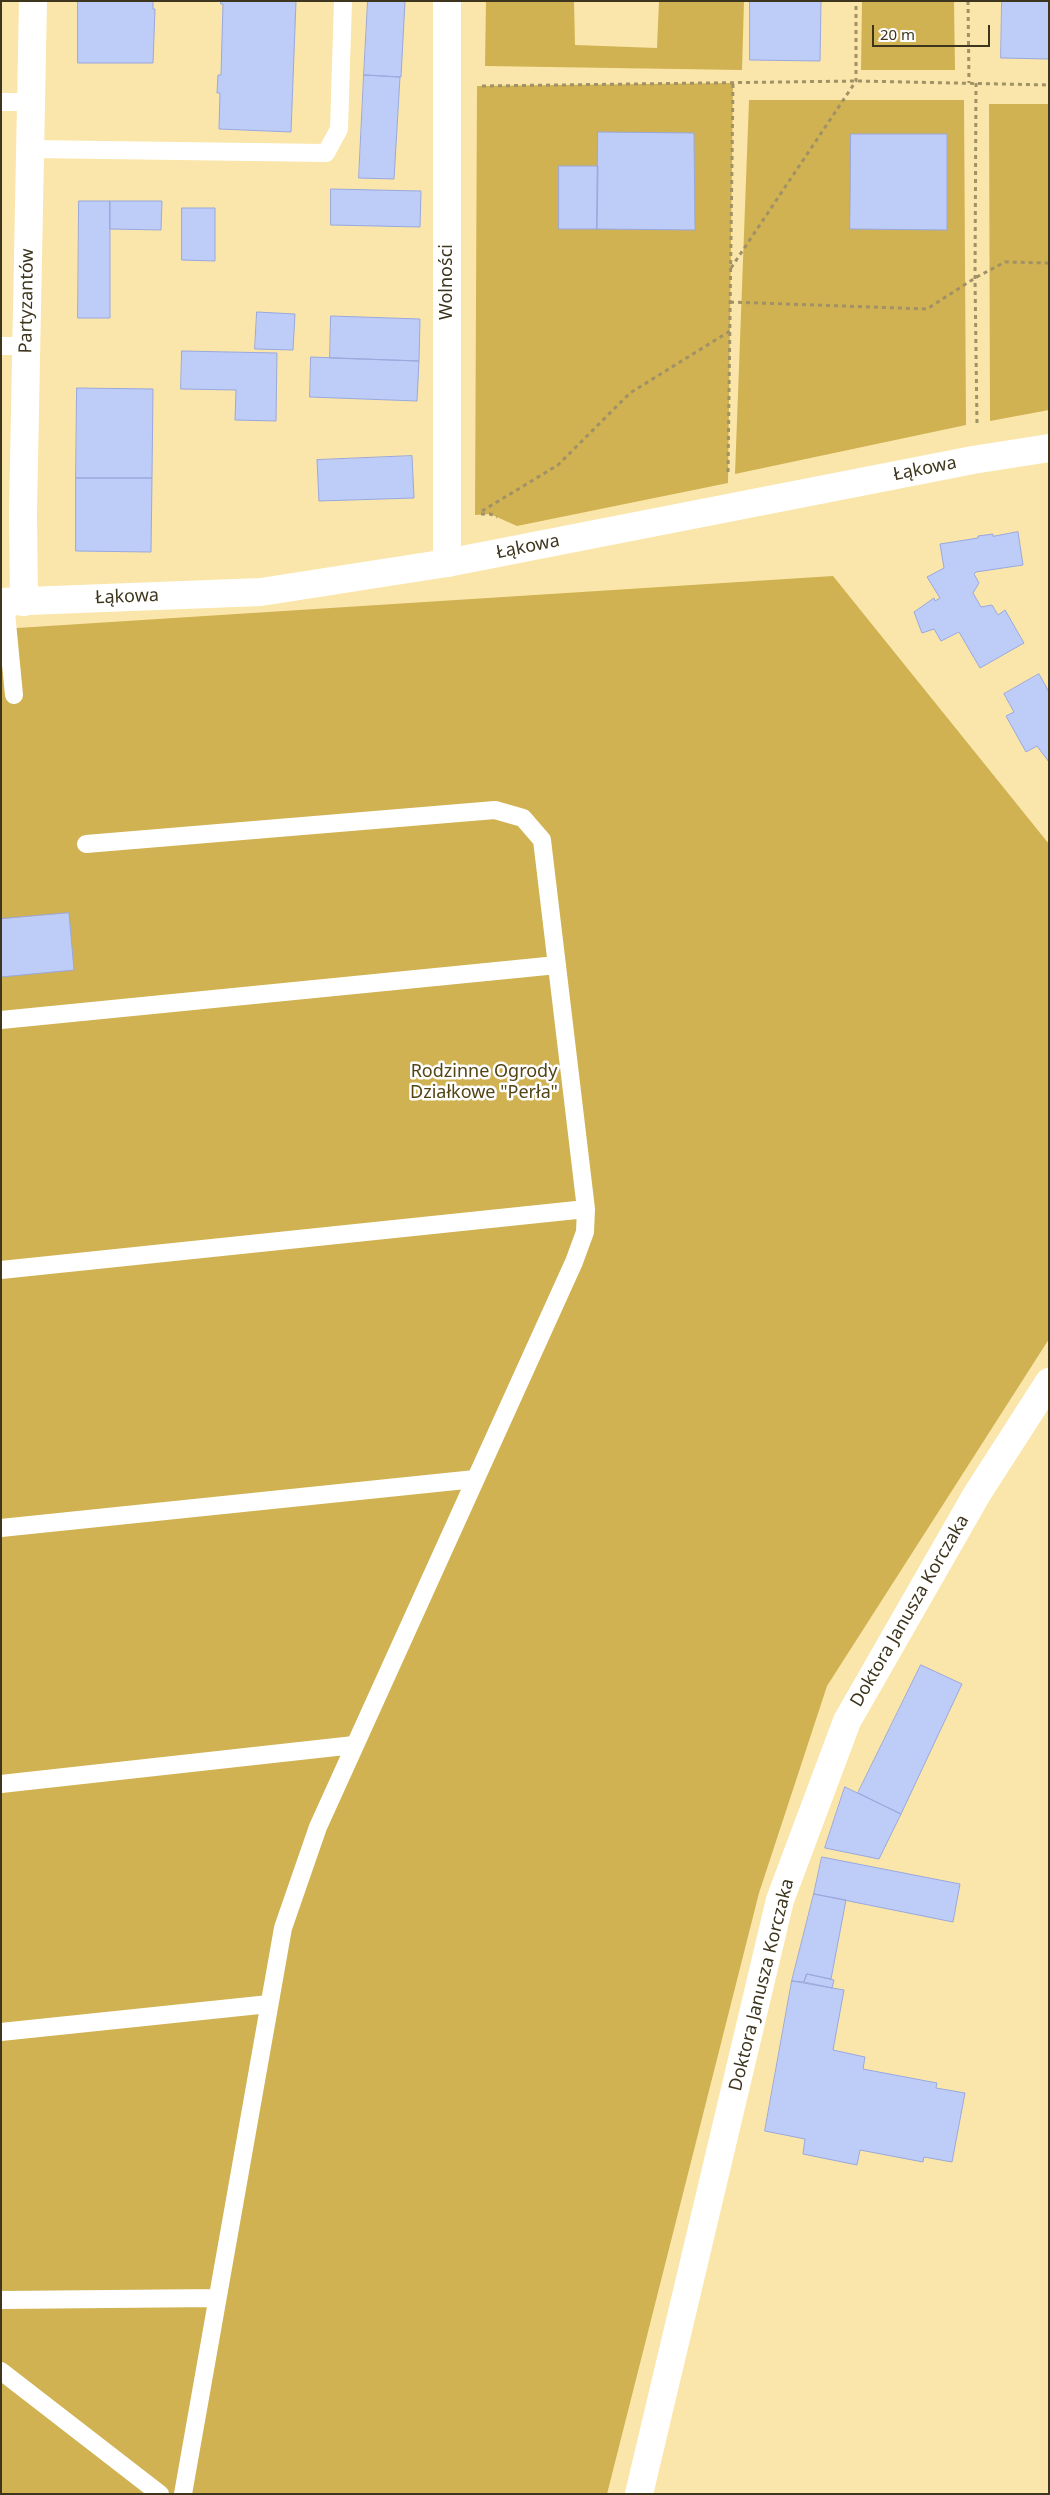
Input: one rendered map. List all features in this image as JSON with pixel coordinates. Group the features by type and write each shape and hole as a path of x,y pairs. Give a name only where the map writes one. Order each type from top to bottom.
{"street":[{"name":"Partyzantów","path":"10,602 22,513 14,346 30,149 33,1"},
{"name":"Wolności","path":"447,1 447,563"},
{"name":"Łąkowa","path":"10,602 261,592 447,563 973,460 1049,448"},
{"name":"Doktora Janusza Korczaka","path":"639,2494 780,1900 847,1720 976,1494 1049,1382"}],"lane":[{"path":"30,149 326,153 339,130 343,1"},
{"path":"1,102 31,102"},
{"path":"10,602 14,695"},
{"path":"86,844 495,810 523,818 542,840 586,1209 585,1232 574,1262 318,1827 283,1928 183,2494"},
{"path":"1,1020 557,965"},
{"path":"1,1270 586,1209"},
{"path":"1,1528 475,1480"},
{"path":"1,1784 354,1745"},
{"path":"1,2032 269,2004"},
{"path":"1,2300 218,2298"},
{"path":"1,2371 160,2494"}],"path":[{"path":"731,268 856,81 856,1"},
{"path":"968,1 969,83"},
{"path":"477,86 856,81 1049,85"},
{"path":"728,473 733,83"},
{"path":"976,83 975,278 978,431"},
{"path":"730,302 927,309 975,278 1005,262 1049,263"},
{"path":"447,519 475,515 558,465 630,394 730,332"}],"green space":[{"path":"486,1 574,1 575,45 657,48 659,1 744,1 742,70 485,66"},
{"path":"862,1 954,1 955,70 861,70"},
{"path":"733,83 728,483 517,526 490,514 475,515 477,86"},
{"path":"749,100 964,100 966,425 735,474"},
{"path":"989,104 1049,104 1049,410 990,421"},
{"name":"Rodzinne Ogrody Działkowe \"Perła\"","path":"833,576 1049,844 1049,1339 827,1686 759,1893 607,2494 1,2494 1,629"}],"building":[{"path":"78,1 153,1 153,9 155,9 153,63 78,63"},
{"path":"221,1 296,1 291,132 219,129 220,93 217,93 218,75 221,75 223,4 221,4"},
{"path":"368,1 405,1 401,77 364,75"},
{"path":"750,1 821,1 820,61 750,60"},
{"path":"1002,1 1049,1 1049,59 1001,58"},
{"path":"364,75 400,77 394,179 359,178"},
{"path":"598,132 694,133 695,230 597,229"},
{"path":"851,134 947,134 947,230 850,229"},
{"path":"559,166 598,166 597,229 559,229"},
{"path":"331,189 421,191 420,227 331,225"},
{"path":"79,201 110,201 110,318 78,318"},
{"path":"110,201 162,201 161,230 110,229"},
{"path":"182,208 215,208 215,261 182,260"},
{"path":"257,312 295,314 293,350 255,349"},
{"path":"331,316 420,319 419,361 330,358"},
{"path":"182,351 277,353 276,421 235,420 236,390 181,389"},
{"path":"311,357 419,361 417,401 310,397"},
{"path":"77,388 153,389 152,478 76,478"},
{"path":"412,456 414,498 319,501 317,460"},
{"path":"76,478 152,478 151,552 76,551"},
{"path":"1018,532 1023,565 976,572 974,574 979,583 973,593 981,607 992,605 998,615 1005,610 1024,643 980,668 959,632 941,641 934,629 922,633 914,612 934,598 935,601 940,598 927,577 944,568 940,544 978,538 978,536"},
{"path":"1039,674 1049,692 1049,762 1037,746 1026,752 1006,716 1014,712 1004,694"},
{"path":"69,913 74,970 1,977 1,919"},
{"path":"921,1665 962,1684 901,1814 858,1793"},
{"path":"845,1787 901,1814 879,1859 825,1848"},
{"path":"822,1857 960,1884 953,1922 814,1894"},
{"path":"814,1894 846,1900 831,1979 807,1974 804,1982 792,1981"},
{"path":"807,1974 834,1980 832,1988 804,1982"},
{"path":"792,1981 844,1990 833,2050 865,2057 863,2069 937,2083 936,2088 965,2093 952,2162 924,2157 923,2162 860,2150 857,2165 803,2154 805,2139 765,2131"}]}
